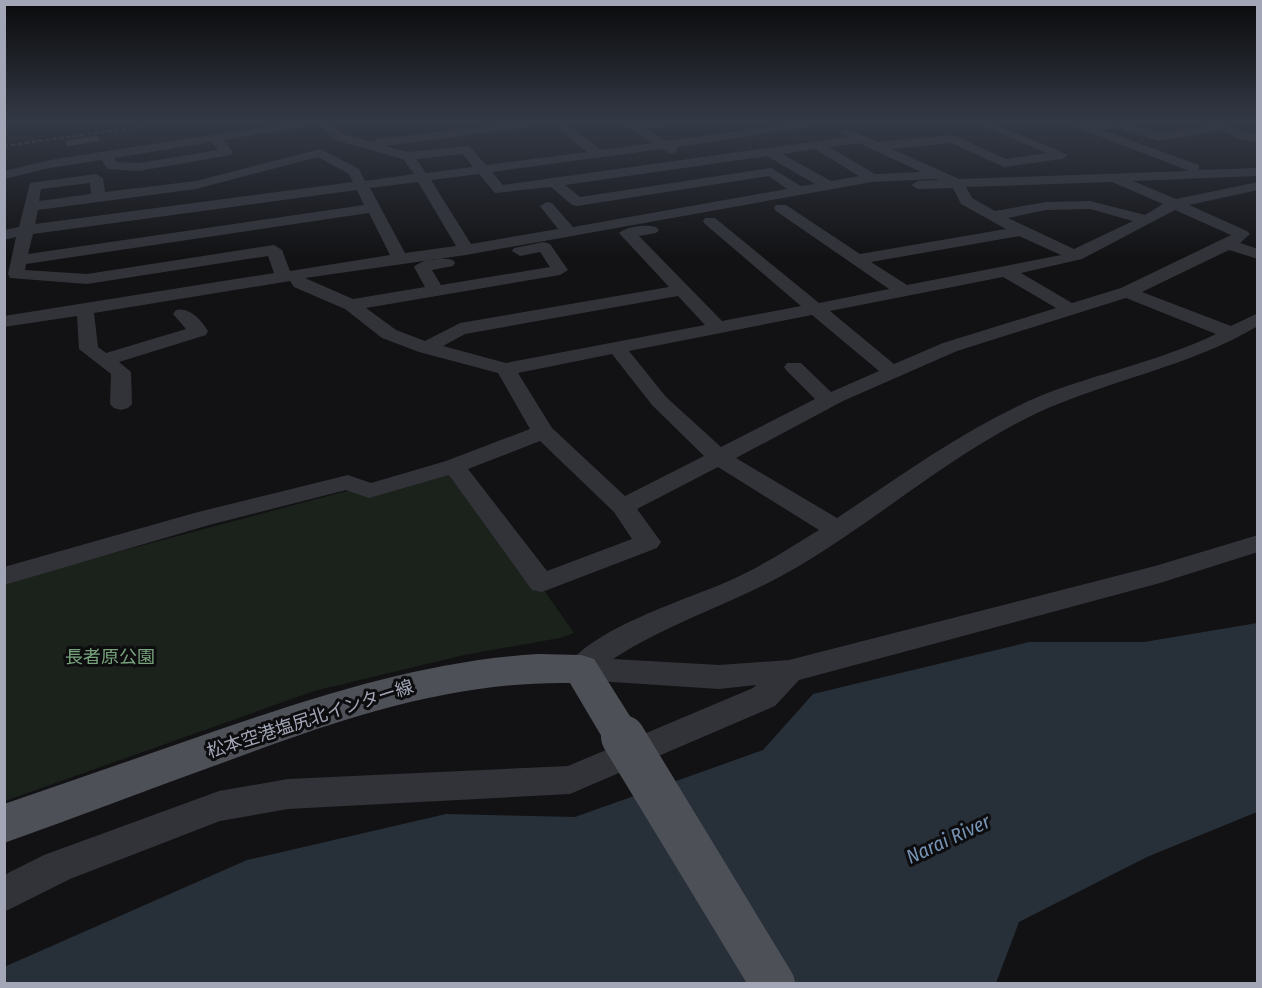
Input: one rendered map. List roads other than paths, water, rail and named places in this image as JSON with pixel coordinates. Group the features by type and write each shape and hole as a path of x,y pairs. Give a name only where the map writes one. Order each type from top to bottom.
{"main road":[{"name":"松本空港塩尻北インター線","path":"4,824 277,726 387,692 448,677 494,669 544,666 581,669"},
{"path":"581,669 773,984"}],"street":[{"path":"4,175 49,166"},
{"path":"115,166 145,166"},
{"path":"193,166 206,261 216,288"},
{"path":"269,166 196,185 31,206 15,274 87,279 274,250 293,278 351,305 389,334 426,348 506,369 1006,272 1076,256 1174,204 1254,189"},
{"path":"343,166 354,172 400,258"},
{"path":"414,166 438,201 466,250"},
{"path":"4,235 25,230 500,166"},
{"path":"484,168 500,190 660,166"},
{"path":"694,166 743,202"},
{"path":"794,166 829,186"},
{"path":"852,166 872,178"},
{"path":"919,166 958,184 966,201 1021,231 1076,256"},
{"path":"1187,166 1254,189"},
{"path":"553,182 577,202 771,172 799,191"},
{"path":"85,313 216,288 710,221 885,186 1257,172"},
{"path":"4,322 85,313 400,258 466,250 872,178 937,175"},
{"path":"622,507 829,401 950,347 1127,292 1228,244 1242,234 1111,176"},
{"path":"993,216 1046,207 1090,205 1147,220"},
{"path":"547,206 569,232"},
{"path":"20,260 374,208"},
{"path":"781,208 904,291"},
{"path":"710,221 893,373"},
{"path":"858,260 1021,231"},
{"path":"627,233 717,327"},
{"path":"1228,244 1257,254"},
{"path":"351,305 436,291 560,270 544,247 422,267 436,291"},
{"path":"1006,272 1071,310"},
{"path":"426,348 460,329 682,290"},
{"path":"1127,292 1234,334"},
{"path":"85,313 89,350 121,372 121,404"},
{"path":"103,360 199,331 182,314"},
{"path":"581,669 599,653 649,623 760,577 951,453 1010,419 1048,400 1180,357 1234,334 1257,318"},
{"path":"616,347 659,401 720,458 836,529"},
{"path":"794,367 829,401"},
{"path":"454,466 542,583 648,542 622,507 543,432 506,369"},
{"path":"4,576 207,518 234,513 348,482 369,491 454,466 543,432"},
{"path":"581,669 719,677 789,671 1160,574 1257,543"},
{"path":"4,894 57,867 219,806 288,794 570,780 764,697 789,671"}],"water":[{"name":"Narai River","path":"1257,623 1257,812 1147,857 1019,922 996,983 5,984 4,967 247,860 446,814 575,817 763,750 813,694 1029,642 1144,642"}],"park label":[{"name":"長者原公園","path":"110,657"}]}
